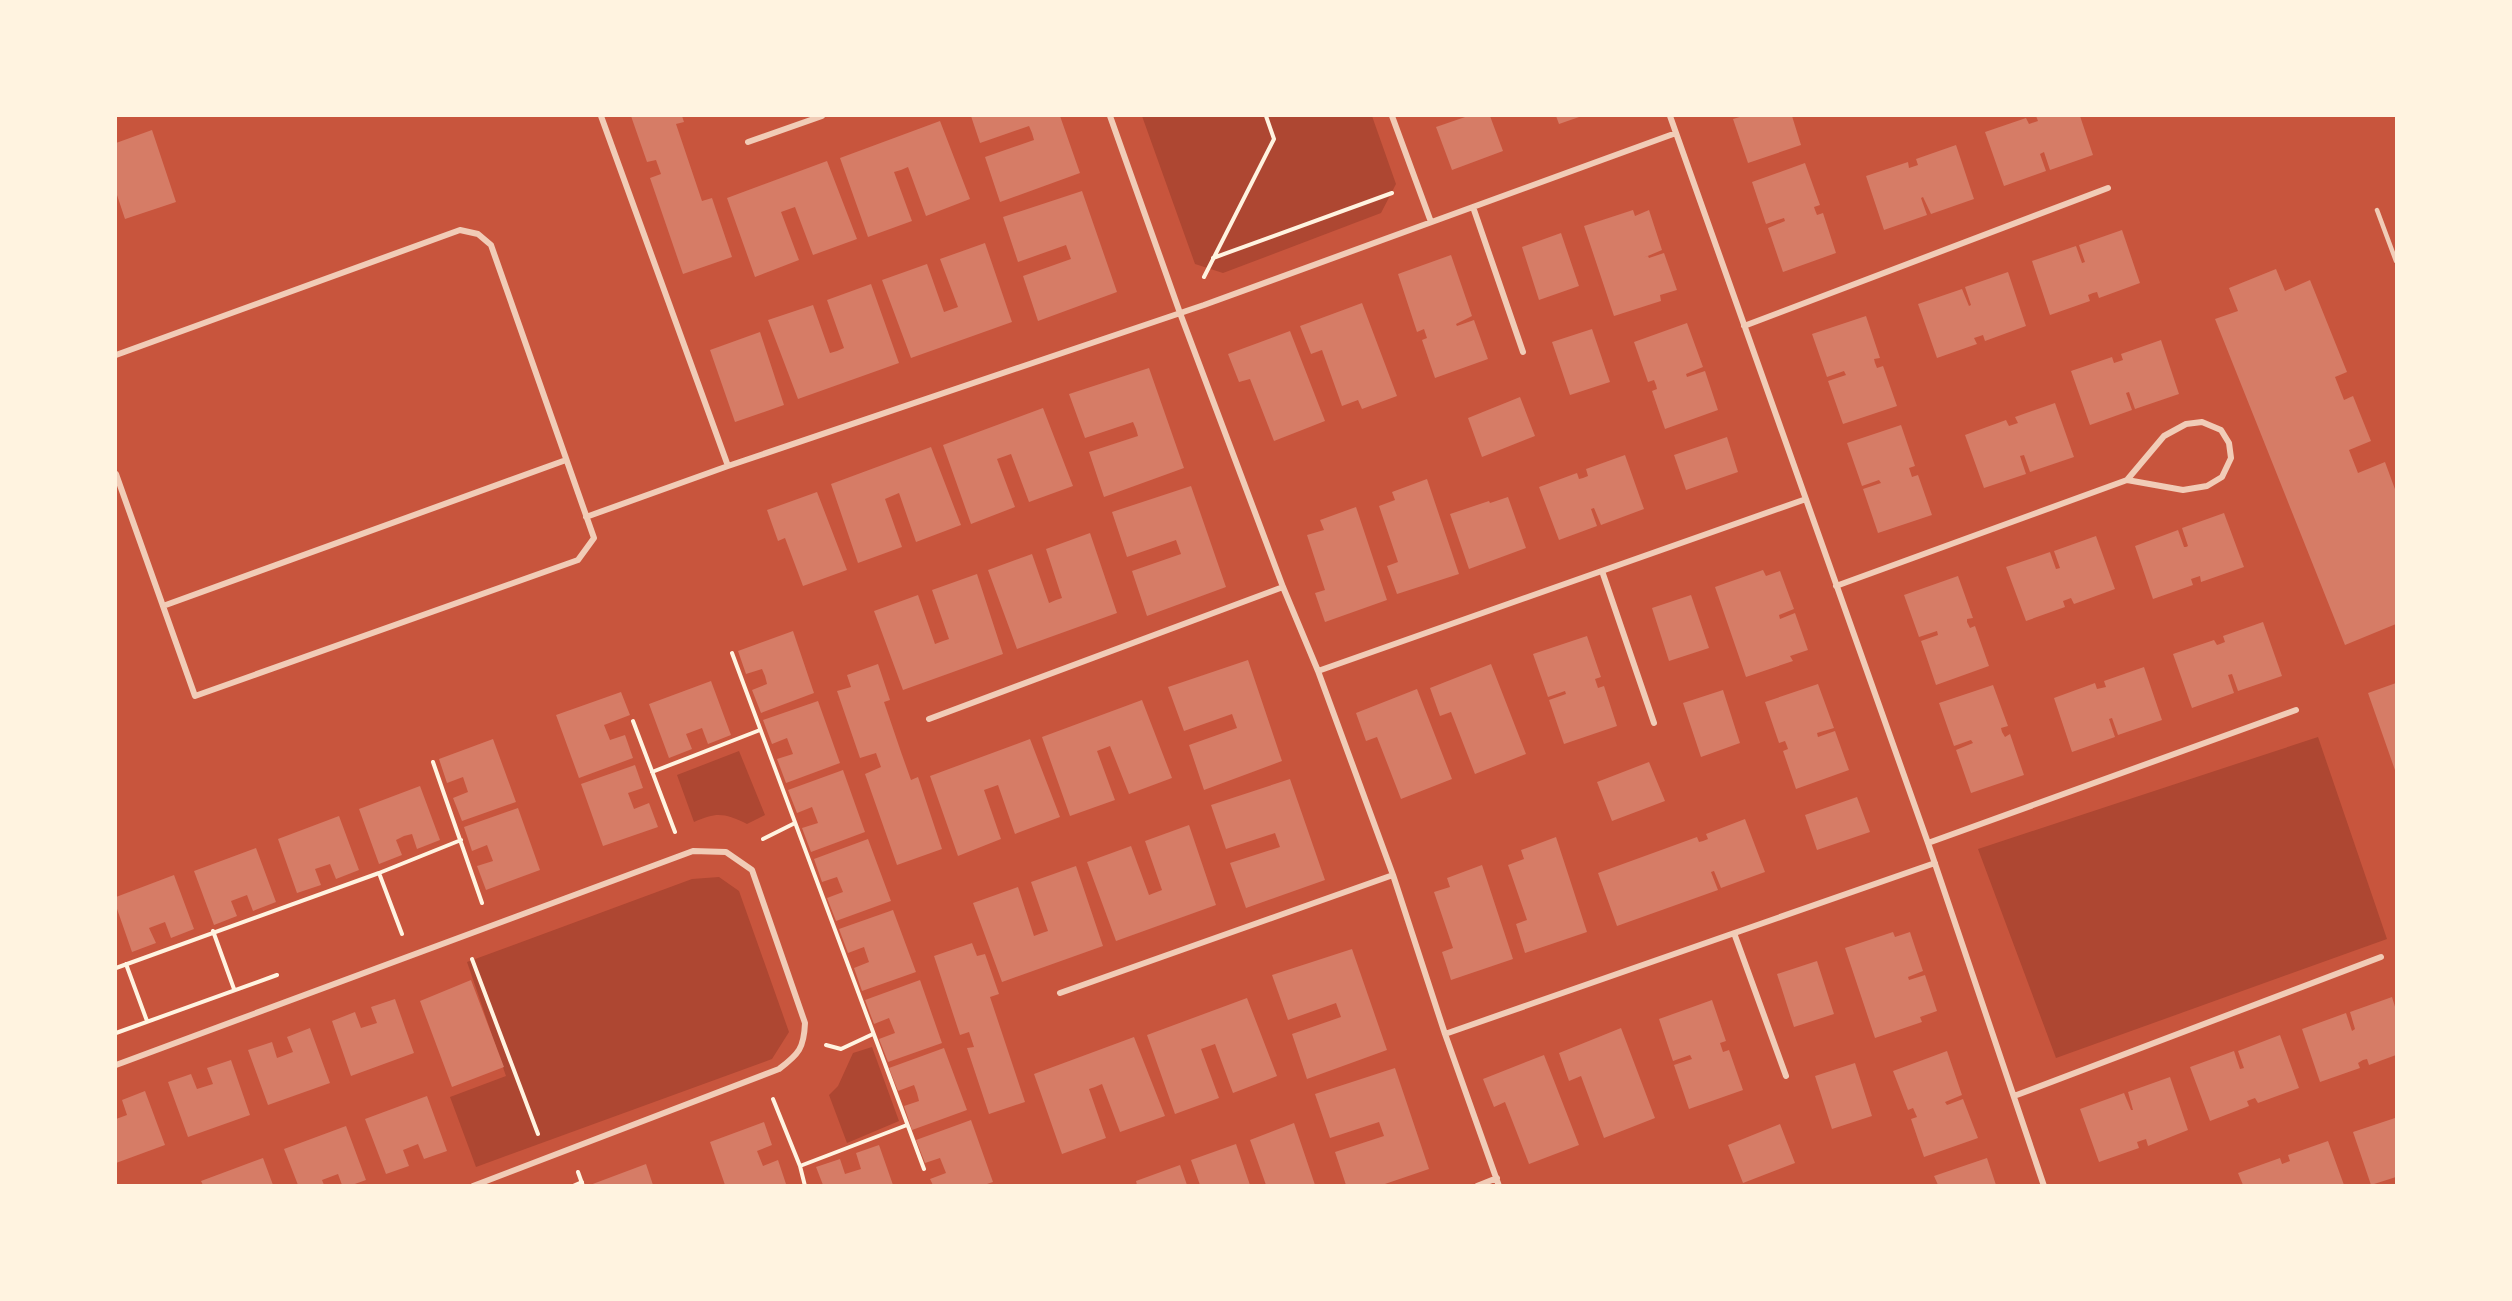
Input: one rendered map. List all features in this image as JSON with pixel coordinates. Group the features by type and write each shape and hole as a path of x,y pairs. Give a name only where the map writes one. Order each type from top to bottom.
{"street":[{"path":"601,116 728,466"},
{"path":"748,142 822,116"},
{"path":"1110,116 1180,313 1283,587 1318,671 1393,875 1445,1034 1499,1185"},
{"path":"1392,116 1431,222"},
{"path":"1670,116 1935,863 2044,1185"},
{"path":"586,518 728,466 1180,313 1676,133"},
{"path":"1744,326 2108,188"},
{"path":"1473,207 1523,352"},
{"path":"116,355 460,230 478,234 491,245 594,538 578,560 195,696 116,474"},
{"path":"1836,586 2127,480 2164,436 2186,424 2202,422 2221,430 2229,443 2231,458 2222,477 2207,486 2183,490 2127,480"},
{"path":"163,606 566,460"},
{"path":"1318,671 1806,498"},
{"path":"1602,572 1654,723"},
{"path":"929,719 1283,587"},
{"path":"1928,843 2296,710"},
{"path":"116,1065 683,854 693,851 726,852 752,870 805,1023 804,1041 796,1056 779,1069 762,1076 473,1185"},
{"path":"1445,1034 1935,863"},
{"path":"1060,993 1393,875"},
{"path":"1734,933 1786,1076"},
{"path":"2014,1096 2381,957"},
{"path":"1477,1185 1497,1178"}],"lane":[{"path":"2377,210 2397,261"}],"path":[{"path":"1203,278 1274,139 1266,116"},
{"path":"1213,258 1416,184"},
{"path":"732,653 924,1169"},
{"path":"633,721 683,854"},
{"path":"652,772 760,730"},
{"path":"433,762 489,926"},
{"path":"763,838 795,823"},
{"path":"116,968 213,931 379,873 460,840"},
{"path":"379,873 402,934"},
{"path":"213,931 234,989"},
{"path":"464,936 547,1158"},
{"path":"126,964 147,1021"},
{"path":"804,1041 842,1049 873,1034"},
{"path":"762,1076 800,1166 805,1185"},
{"path":"800,1166 907,1125"},
{"path":"573,1185 582,1182"}],"shaded area":[{"path":"1142,116 1372,116 1396,184 1381,213 1223,273 1195,264"},
{"path":"2318,737 2387,939 2056,1058 1978,849"},
{"path":"739,751 765,815 747,824 720,815 694,822 677,775"},
{"path":"719,877 739,891 789,1032 772,1059 476,1167 450,1097 506,1076 467,962 692,879"},
{"path":"872,1047 899,1121 847,1143 829,1095 838,1086 853,1053"}],"building":[{"path":"631,116 682,116 684,122 676,124 702,201 712,198 732,257 683,274 650,178 661,174 656,160 647,162"},
{"path":"971,116 1060,116 1080,173 1000,202 985,157 1034,140 1032,133 1029,126 980,143"},
{"path":"1468,116 1490,116 1503,151 1452,170 1436,127"},
{"path":"1556,116 1582,116 1559,124"},
{"path":"1743,116 1792,116 1801,145 1748,163 1733,119"},
{"path":"2036,116 2080,116 2093,155 2050,170 2044,152 2040,154 2046,171 2004,186 1985,132 2026,118 2029,124 2038,121"},
{"path":"940,121 970,199 926,216 908,167 894,172 912,221 868,237 840,158"},
{"path":"152,130 176,202 125,219 116,192 116,143"},
{"path":"1956,145 1974,199 1931,214 1923,197 1921,198 1927,215 1884,230 1866,176 1908,162 1909,168 1918,165 1916,159"},
{"path":"827,161 857,239 813,255 795,207 781,212 799,260 755,277 727,198"},
{"path":"1805,163 1820,205 1814,207 1815,210 1817,215 1823,213 1836,253 1783,272 1768,228 1785,221 1784,218 1766,224 1752,182"},
{"path":"1082,191 1117,292 1038,321 1023,276 1071,259 1066,245 1018,262 1003,217"},
{"path":"1633,210 1635,216 1649,210 1662,250 1643,258 1664,253 1677,290 1660,295 1661,301 1614,316 1584,226"},
{"path":"2122,230 2140,283 2099,298 2097,292 2093,293 2088,295 2090,301 2050,315 2032,261 2076,246 2082,263 2085,262 2079,245"},
{"path":"1561,233 1579,286 1539,300 1522,247"},
{"path":"985,243 1012,322 911,358 882,280 927,264 944,312 958,307 940,259"},
{"path":"1451,255 1472,316 1456,324 1457,326 1474,320 1488,359 1435,378 1422,340 1427,338 1424,329 1417,332 1398,274"},
{"path":"2276,269 2285,291 2310,280 2347,372 2335,377 2344,400 2353,396 2371,441 2349,450 2358,473 2385,462 2396,492 2396,624 2345,645 2215,319 2238,311 2229,288"},
{"path":"2008,272 2026,326 1985,341 1983,335 1974,338 1977,344 1937,358 1918,304 1962,289 1969,306 1971,305 1965,287"},
{"path":"871,284 899,363 798,399 768,320 813,305 830,353 837,351 844,348 827,300"},
{"path":"1362,303 1397,396 1362,409 1358,400 1342,406 1322,350 1311,354 1300,326"},
{"path":"1866,316 1880,358 1874,359 1875,363 1877,368 1883,366 1897,406 1843,424 1828,381 1846,375 1844,371 1827,377 1812,334"},
{"path":"1687,323 1703,367 1686,374 1687,377 1705,371 1718,410 1665,429 1652,391 1657,389 1656,385 1654,380 1648,382 1634,342"},
{"path":"1592,329 1610,382 1570,395 1552,342"},
{"path":"1290,331 1325,421 1274,441 1250,379 1239,382 1228,354"},
{"path":"760,332 784,405 735,422 710,350"},
{"path":"2161,340 2179,394 2135,409 2129,392 2126,393 2132,410 2090,425 2071,371 2112,357 2114,363 2123,360 2121,354"},
{"path":"1149,368 1184,468 1104,497 1089,452 1138,436 1136,429 1133,422 1085,438 1069,394"},
{"path":"1520,397 1535,436 1482,457 1468,418"},
{"path":"2055,403 2074,457 2030,472 2024,455 2020,456 2026,474 1984,488 1965,435 2006,420 2009,426 2018,423 2015,417"},
{"path":"1043,408 1073,486 1029,502 1011,454 997,459 1015,507 971,524 943,445"},
{"path":"1901,425 1915,466 1909,468 1912,477 1918,475 1932,515 1878,533 1863,489 1881,483 1879,480 1862,486 1847,443"},
{"path":"1727,437 1738,472 1686,490 1674,455"},
{"path":"931,447 961,525 916,542 899,493 885,499 902,547 858,563 831,484"},
{"path":"1625,455 1644,509 1601,525 1594,508 1591,509 1597,526 1559,540 1539,487 1577,473 1579,479 1583,478 1588,476 1586,469"},
{"path":"1427,479 1459,574 1397,594 1387,566 1398,562 1379,506 1395,500 1392,492"},
{"path":"1191,486 1226,587 1147,616 1132,571 1181,554 1176,540 1127,557 1112,512"},
{"path":"817,492 847,570 803,586 785,538 778,541 767,510"},
{"path":"1508,497 1526,548 1469,569 1450,514"},
{"path":"1356,507 1387,600 1325,622 1315,593 1325,590 1307,535 1324,530 1320,520"},
{"path":"2224,513 2244,567 2201,582 2200,576 2191,579 2193,585 2153,599 2135,546 2178,530 2184,547 2186,547 2188,546 2182,528"},
{"path":"1090,533 1117,613 1017,649 988,570 1032,554 1049,603 1062,598 1046,549"},
{"path":"2096,536 2115,589 2074,604 2071,598 2063,601 2065,607 2026,621 2006,567 2050,552 2056,569 2060,568 2054,551"},
{"path":"1763,570 1766,576 1780,571 1794,609 1779,615 1780,619 1795,613 1808,650 1790,656 1793,661 1746,677 1715,587"},
{"path":"977,574 1003,654 903,690 874,611 918,595 935,644 949,639 932,590"},
{"path":"1958,576 1973,618 1967,619 1967,622 1970,628 1975,626 1989,666 1936,685 1921,641 1938,635 1937,631 1919,637 1904,595"},
{"path":"1691,595 1709,648 1669,661 1652,608"},
{"path":"2263,622 2282,676 2238,691 2232,674 2228,675 2234,693 2192,708 2173,654 2214,640 2217,645 2220,644 2225,642 2223,636"},
{"path":"793,631 814,693 761,713 752,690 767,684 765,676 762,669 746,674 738,651"},
{"path":"1587,636 1601,677 1595,679 1598,688 1604,686 1617,726 1564,744 1549,700 1566,694 1565,691 1548,697 1533,654"},
{"path":"1248,660 1282,761 1204,790 1189,745 1237,728 1232,714 1184,731 1168,687"},
{"path":"878,664 890,700 884,702 901,752 911,780 918,777 942,849 897,865 865,774 881,767 876,753 860,758 837,691 851,687 847,675"},
{"path":"1491,664 1526,754 1475,774 1451,712 1440,716 1430,688"},
{"path":"2144,667 2162,720 2118,735 2112,718 2109,719 2115,737 2072,752 2054,698 2095,683 2097,689 2106,687 2104,681"},
{"path":"711,681 731,735 708,744 702,728 686,734 692,749 669,758 649,704"},
{"path":"2396,683 2396,773 2368,693"},
{"path":"1818,684 1834,728 1817,733 1818,737 1835,731 1849,770 1796,789 1783,751 1788,749 1787,746 1785,741 1779,743 1765,702"},
{"path":"1993,685 2008,726 2001,728 2002,732 2005,737 2010,734 2024,775 1971,793 1956,750 1973,743 1971,740 1954,746 1939,703"},
{"path":"1417,689 1452,779 1401,799 1377,737 1366,741 1356,713"},
{"path":"1723,690 1740,743 1701,757 1683,703"},
{"path":"621,692 630,715 604,725 610,740 625,735 633,758 579,778 556,715"},
{"path":"1142,700 1172,778 1129,794 1110,746 1097,751 1115,800 1070,816 1042,737"},
{"path":"818,701 840,763 786,783 777,759 793,754 787,738 772,744 763,720"},
{"path":"493,739 516,802 462,821 453,798 468,792 463,777 447,783 439,759"},
{"path":"1030,739 1060,817 1015,834 998,785 984,790 1001,839 958,856 930,776"},
{"path":"1649,762 1665,801 1612,821 1597,782"},
{"path":"635,765 643,788 628,793 634,809 649,803 658,827 603,846 581,784"},
{"path":"843,770 865,832 811,852 802,828 818,823 812,807 797,813 788,790"},
{"path":"1290,779 1325,880 1246,908 1230,863 1280,847 1275,833 1226,849 1211,805"},
{"path":"420,786 440,840 417,849 412,834 404,836 396,840 402,855 379,864 359,809"},
{"path":"1857,797 1870,832 1817,850 1805,815"},
{"path":"518,808 540,870 486,890 477,866 493,861 487,845 472,851 464,827"},
{"path":"339,816 359,870 336,879 330,864 315,869 321,885 297,893 278,839"},
{"path":"1745,819 1765,872 1721,888 1714,871 1711,872 1718,890 1617,926 1598,873 1697,837 1699,842 1703,841 1708,839 1706,834"},
{"path":"1189,825 1216,905 1116,941 1087,862 1131,846 1149,895 1162,890 1145,841"},
{"path":"1556,837 1587,932 1525,953 1516,924 1527,920 1508,865 1524,859 1521,850"},
{"path":"868,839 891,901 836,921 827,898 843,892 837,877 822,882 814,859"},
{"path":"256,848 276,902 253,911 247,895 231,901 237,916 214,925 194,871"},
{"path":"1482,865 1513,959 1451,980 1442,952 1453,948 1434,892 1450,887 1447,878"},
{"path":"1076,866 1103,946 1002,982 973,903 1018,887 1034,936 1048,931 1031,882"},
{"path":"174,875 194,929 171,938 165,922 149,928 156,943 132,952 116,906 116,897"},
{"path":"893,910 916,972 862,991 854,968 869,962 864,947 848,953 839,929"},
{"path":"1893,932 1895,937 1910,932 1923,971 1908,977 1909,980 1925,975 1937,1011 1920,1017 1922,1022 1875,1038 1845,948"},
{"path":"972,943 977,956 985,954 999,994 990,997 1025,1102 989,1114 967,1048 974,1047 969,1032 960,1035 934,956"},
{"path":"1352,949 1387,1050 1307,1079 1292,1034 1341,1017 1336,1003 1288,1020 1272,975"},
{"path":"1817,961 1834,1014 1794,1027 1777,974"},
{"path":"471,980 504,1067 452,1087 420,1001"},
{"path":"920,980 942,1043 888,1062 879,1039 895,1033 889,1018 874,1024 865,1000"},
{"path":"2392,997 2396,1010 2396,1055 2369,1065 2367,1059 2363,1060 2358,1063 2360,1068 2320,1082 2302,1029 2346,1013 2352,1031 2355,1029 2350,1012"},
{"path":"1247,998 1277,1076 1233,1093 1215,1044 1201,1049 1219,1098 1175,1114 1147,1035"},
{"path":"395,999 414,1053 351,1076 332,1021 355,1012 361,1028 377,1023 371,1007"},
{"path":"1712,1000 1726,1041 1720,1043 1723,1052 1729,1050 1743,1090 1689,1109 1674,1065 1692,1059 1690,1055 1673,1061 1659,1019"},
{"path":"310,1028 330,1083 268,1105 248,1050 272,1042 277,1058 293,1052 287,1037"},
{"path":"1621,1028 1655,1118 1604,1138 1581,1076 1569,1081 1559,1053"},
{"path":"2280,1035 2299,1088 2258,1103 2255,1098 2247,1101 2249,1106 2210,1121 2190,1067 2234,1051 2240,1069 2244,1068 2238,1051"},
{"path":"1134,1037 1165,1116 1120,1132 1102,1084 1089,1089 1106,1138 1062,1154 1034,1074"},
{"path":"944,1048 967,1110 912,1130 904,1106 919,1101 917,1093 914,1085 898,1091 889,1068"},
{"path":"1947,1051 1962,1095 1945,1102 1947,1105 1963,1099 1978,1138 1924,1157 1911,1119 1917,1117 1913,1108 1908,1110 1893,1071"},
{"path":"1544,1055 1579,1145 1529,1164 1505,1102 1494,1107 1483,1079"},
{"path":"231,1060 250,1115 188,1137 168,1082 191,1074 197,1089 213,1084 207,1068"},
{"path":"1855,1063 1872,1116 1832,1129 1815,1076"},
{"path":"1395,1068 1429,1169 1382,1185 1346,1185 1335,1152 1384,1136 1379,1122 1330,1138 1315,1094"},
{"path":"2170,1077 2188,1130 2148,1146 2146,1139 2137,1142 2139,1148 2099,1162 2080,1109 2124,1093 2133,1110 2128,1092"},
{"path":"145,1091 165,1145 116,1163 116,1119 127,1115 122,1100"},
{"path":"427,1096 447,1151 424,1159 418,1144 403,1150 409,1166 386,1174 365,1119"},
{"path":"2395,1118 2396,1177 2371,1185 2353,1132"},
{"path":"971,1120 993,1182 984,1185 933,1185 930,1179 946,1173 940,1158 925,1163 916,1140"},
{"path":"764,1122 772,1145 757,1151 763,1166 778,1160 786,1184 725,1185 710,1142"},
{"path":"1294,1123 1315,1185 1266,1185 1250,1140"},
{"path":"1780,1124 1795,1163 1743,1183 1728,1145"},
{"path":"346,1126 366,1180 352,1185 342,1185 338,1174 322,1180 324,1185 298,1185 284,1149"},
{"path":"2328,1141 2344,1185 2243,1185 2238,1173 2280,1158 2282,1164 2290,1161 2288,1155"},
{"path":"1236,1144 1250,1185 1200,1185 1191,1160"},
{"path":"879,1145 893,1185 823,1185 816,1167 840,1159 845,1174 861,1169 856,1153"},
{"path":"263,1158 273,1185 203,1185 201,1181"},
{"path":"1987,1158 1996,1185 1938,1185 1934,1176"},
{"path":"646,1164 653,1185 590,1185"},
{"path":"1180,1165 1187,1185 1137,1185 1136,1181"}]}
